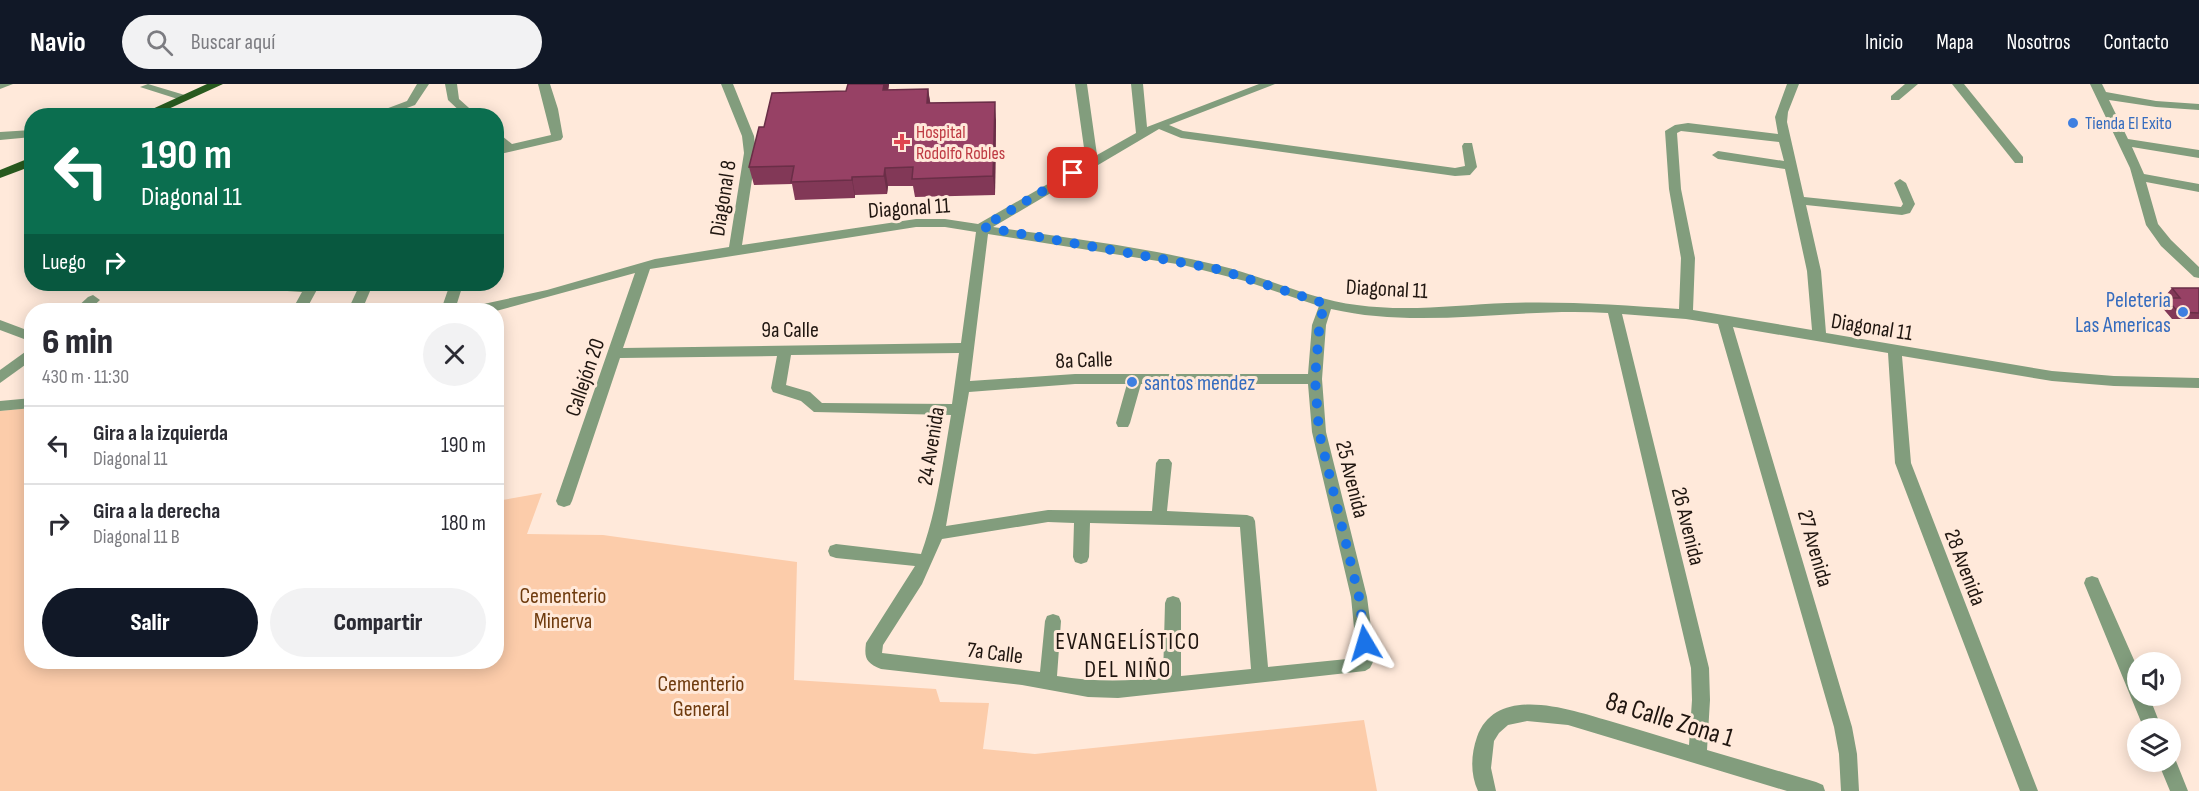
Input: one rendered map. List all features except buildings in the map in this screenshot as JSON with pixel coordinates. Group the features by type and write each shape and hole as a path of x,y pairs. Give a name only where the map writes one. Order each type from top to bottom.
{"main road":[{"path":"161,108 217,84"},
{"path":"0,174 24,164"}],"street":[{"path":"0,86 7,84"},
{"path":"395,108 412,102 423,84"},
{"path":"451,84 454,100 464,108"},
{"path":"504,150 556,138 558,134 544,84"},
{"name":"Diagonal 8","path":"727,84 748,136 750,153 735,250"},
{"path":"1081,84 1092,163"},
{"path":"1137,84 1143,135"},
{"path":"983,227 1158,125 1269,84"},
{"path":"1793,84 1792,93 1781,115 1814,271 1819,338"},
{"path":"1894,98 1912,84"},
{"path":"1958,84 2019,160"},
{"path":"146,87 184,98"},
{"path":"2102,90 2156,104 2199,107"},
{"path":"2102,90 2142,177 2152,225 2158,235 2199,274"},
{"path":"1158,125 1181,134 1455,172 1466,172 1472,167 1468,146"},
{"path":"1686,314 1688,258 1676,189 1671,131 1679,127 1688,127 1786,139"},
{"path":"0,136 24,134"},
{"path":"504,143 509,148"},
{"path":"2128,143 2199,154"},
{"path":"1718,155 1791,166"},
{"path":"2142,177 2199,188"},
{"path":"1798,200 1902,212 1909,204 1900,183"},
{"name":"Diagonal 11","path":"504,305 644,266 916,223 945,222 1217,269 1326,304 1356,310 1401,314 1508,308 1614,309 1686,314 2052,376 2114,381 2199,383"},
{"name":"24 Avenida","path":"873,656 875,643 926,561 936,534 959,410 983,227"},
{"name":"Callejón 20","path":"564,501 644,266"},
{"path":"89,303 93,300"},
{"name":"25 Avenida","path":"1326,304 1320,319 1315,379 1320,440 1359,597 1366,658 1364,663"},
{"name":"26 Avenida","path":"1614,309 1697,655 1701,685 1697,756"},
{"name":"27 Avenida","path":"1724,320 1843,727 1848,754 1850,791"},
{"path":"0,325 24,334"},
{"name":"9a Calle","path":"614,353 966,348"},
{"path":"785,350 778,388 805,396 819,408 959,410"},
{"name":"28 Avenida","path":"1896,351 1903,463 2029,791"},
{"path":"0,378 24,358"},
{"path":"1123,423 1136,378"},
{"name":"8a Calle","path":"962,387 1040,381 1136,378 1315,379"},
{"path":"0,406 24,404"},
{"path":"1159,517 1164,463"},
{"path":"1081,557 1082,516"},
{"path":"936,534 1031,517 1159,517 1247,521 1260,676"},
{"path":"836,551 926,561"},
{"path":"2091,583 2127,666"},
{"path":"1172,686 1173,603"},
{"path":"1048,682 1053,621"},
{"name":"7a Calle","path":"873,656 888,663 1088,689 1172,686 1359,666 1364,663"},
{"name":"8a Calle Zona 1","path":"1487,791 1481,768 1483,749 1488,734 1495,723 1507,716 1533,711 1550,713 1816,791"},
{"path":"2171,772 2180,791"}],"green space":[{"path":"24,409 24,669 504,669 504,500 542,493 527,534 603,535 797,562 794,680 936,689 940,702 989,703 983,749 1035,754 1364,720 1377,791 0,791 0,411"}],"place":[{"name":"Tienda El Exito","path":"2073,123"},
{"name":"Hospital Rodolfo Robles","path":"902,142"},
{"name":"Peleteria Las Americas","path":"2183,312"},
{"name":"santos mendez","path":"1132,382"}],"district":[{"name":"EVANGELÍSTICO DEL NIÑO","path":"1128,655"}],"route":[{"path":"1073,173 983,227 1166,258 1217,269 1248,277 1326,304 1320,319 1315,379 1319,432 1359,597 1365,643"}],"park label":[{"name":"Cementerio Minerva","path":"563,608"},
{"name":"Cementerio General","path":"701,696"}]}
